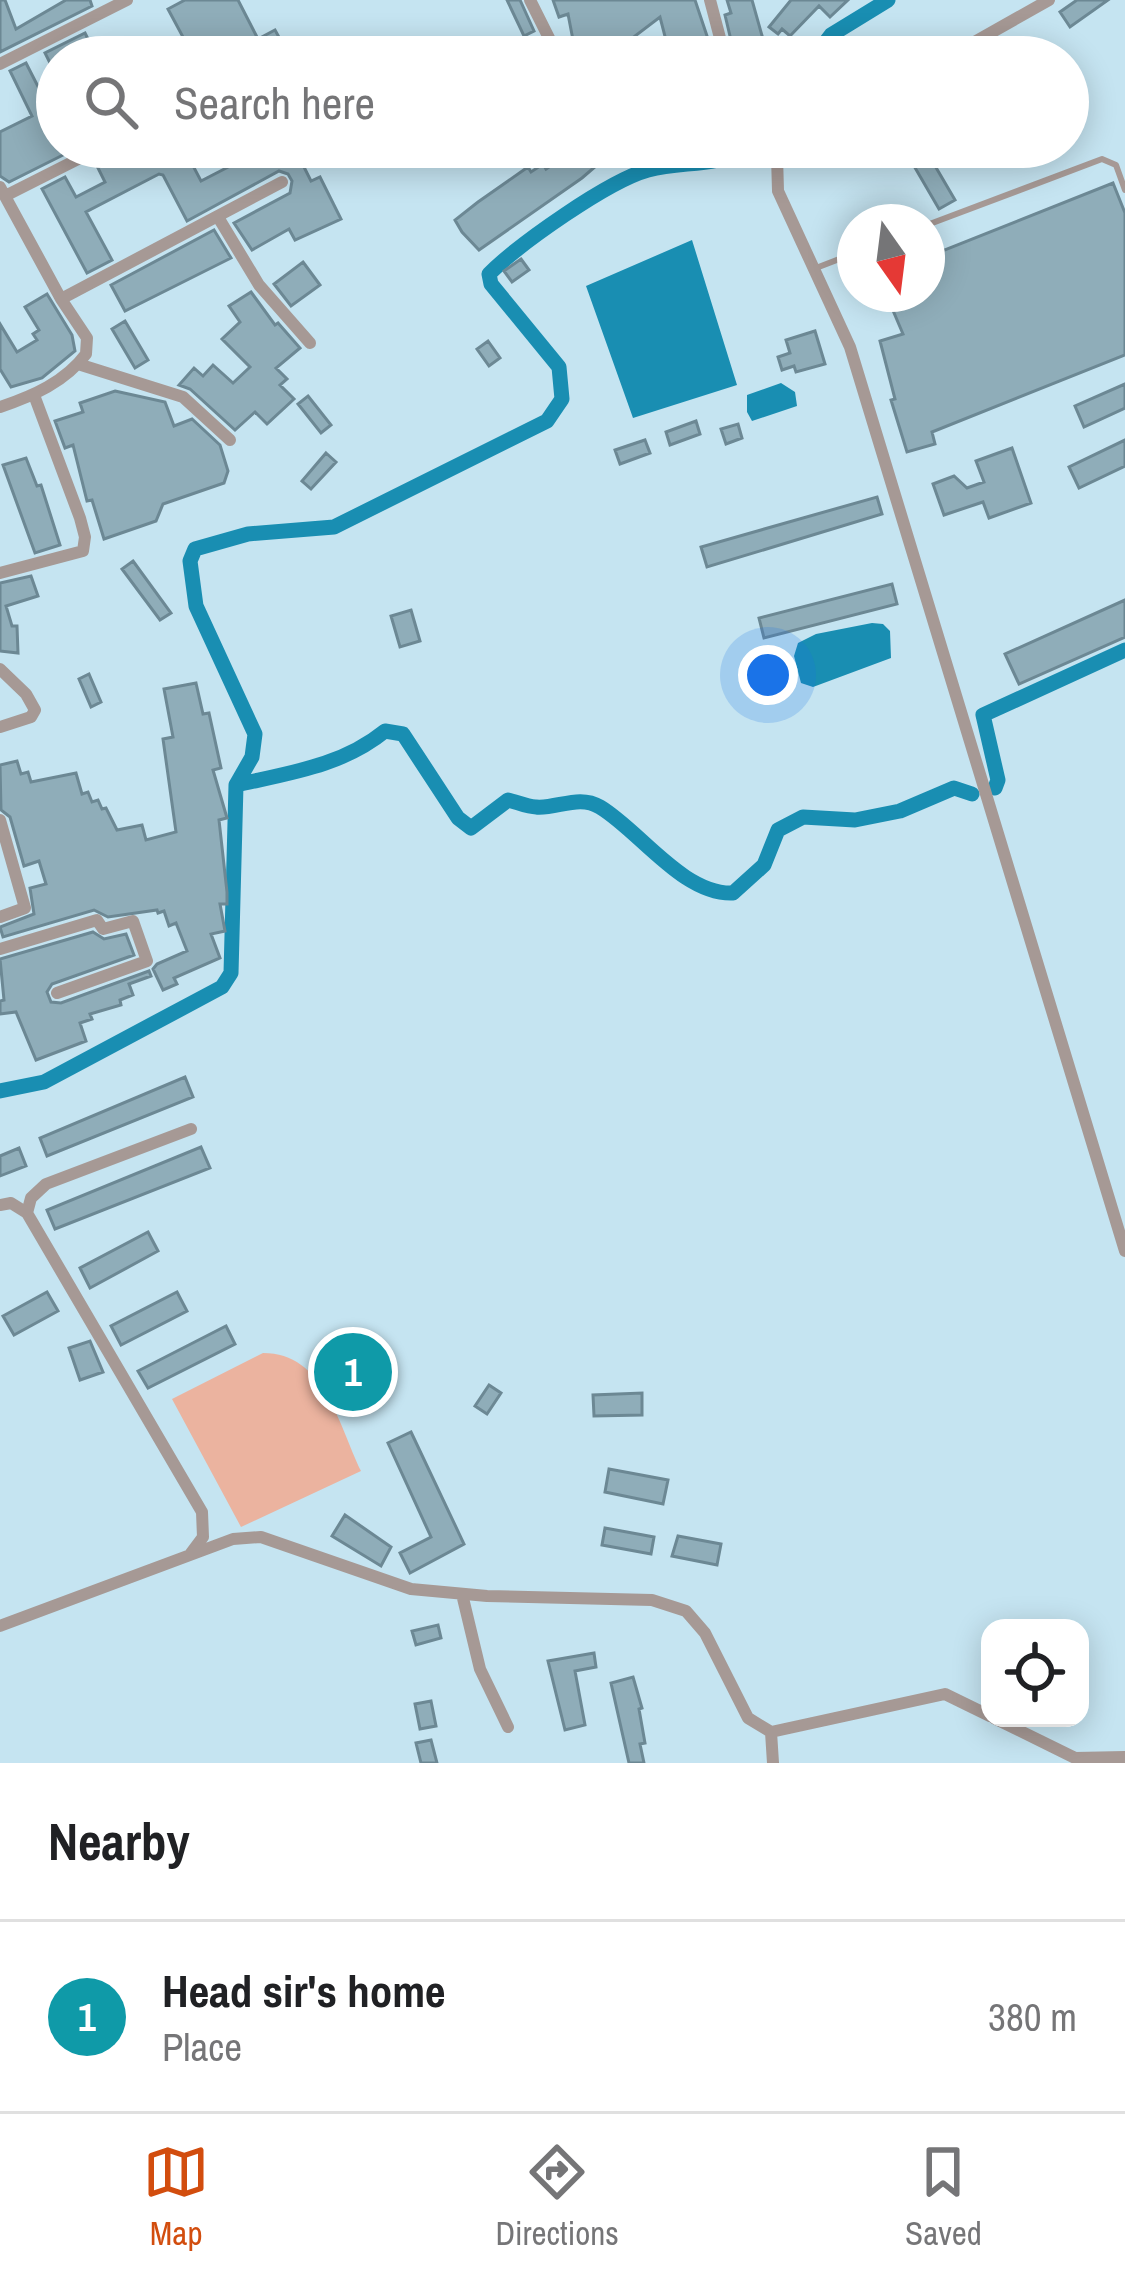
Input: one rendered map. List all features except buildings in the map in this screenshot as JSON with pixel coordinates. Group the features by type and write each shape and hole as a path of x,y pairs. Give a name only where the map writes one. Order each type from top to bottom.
{"street":[{"path":"56,36 127,0"},
{"path":"530,0 548,36"},
{"path":"710,0 719,36"},
{"path":"985,36 1049,0"},
{"path":"0,64 36,46"},
{"path":"2,401 34,395 86,354 87,338 3,191 55,168"},
{"path":"777,168 778,191 850,347 1125,1251"},
{"path":"62,299 282,182"},
{"path":"218,217 259,285 310,343"},
{"path":"78,364 183,397 230,440"},
{"path":"0,573 83,551 86,537 34,395"},
{"path":"0,669 35,710 31,717 0,727"},
{"path":"0,820 25,908 0,917"},
{"path":"0,949 97,920 102,928 134,922 146,962 57,993"},
{"path":"27,1214 31,1198 46,1184 191,1129"},
{"path":"0,1205 11,1203 27,1214 202,1513 203,1537 190,1554"},
{"path":"0,1626 233,1539 260,1537 411,1588 652,1600 686,1611 705,1633 748,1718 771,1732 945,1694 981,1712"},
{"path":"462,1594 480,1669 508,1727"},
{"path":"1012,1727 1075,1758 1125,1757"},
{"path":"771,1732 773,1763"}],"lane":[{"path":"1089,164 1102,159 1116,165 1125,190"},
{"path":"945,218 1078,168"},
{"path":"816,268 837,260"}],"shaded area":[{"path":"263,1353 284,1356 315,1378 361,1471 241,1527 172,1399"}],"water":[{"path":"692,240 737,385 633,418 586,286"},
{"path":"781,383 795,392 797,406 752,421 747,395"},
{"path":"872,623 890,631 891,658 813,687 801,683 794,656 798,643 816,634"}],"waterway":[{"path":"830,36 888,0"},
{"path":"236,785 252,757 255,734 196,606 190,561 195,549 248,534 334,527 547,421 562,399 559,367 491,284 489,274 565,215 631,176 657,168"},
{"path":"995,788 998,780 983,715 1125,650"},
{"path":"0,1091 44,1082 222,987 231,973 236,785 333,760 385,731 403,734 458,818 471,828 508,800 536,807 592,803 679,873 715,891 733,893 764,865 778,830 803,817 855,820 900,811 954,788 972,794"}],"place":[{"name":"Head sir's home","path":"353,1372"}]}
